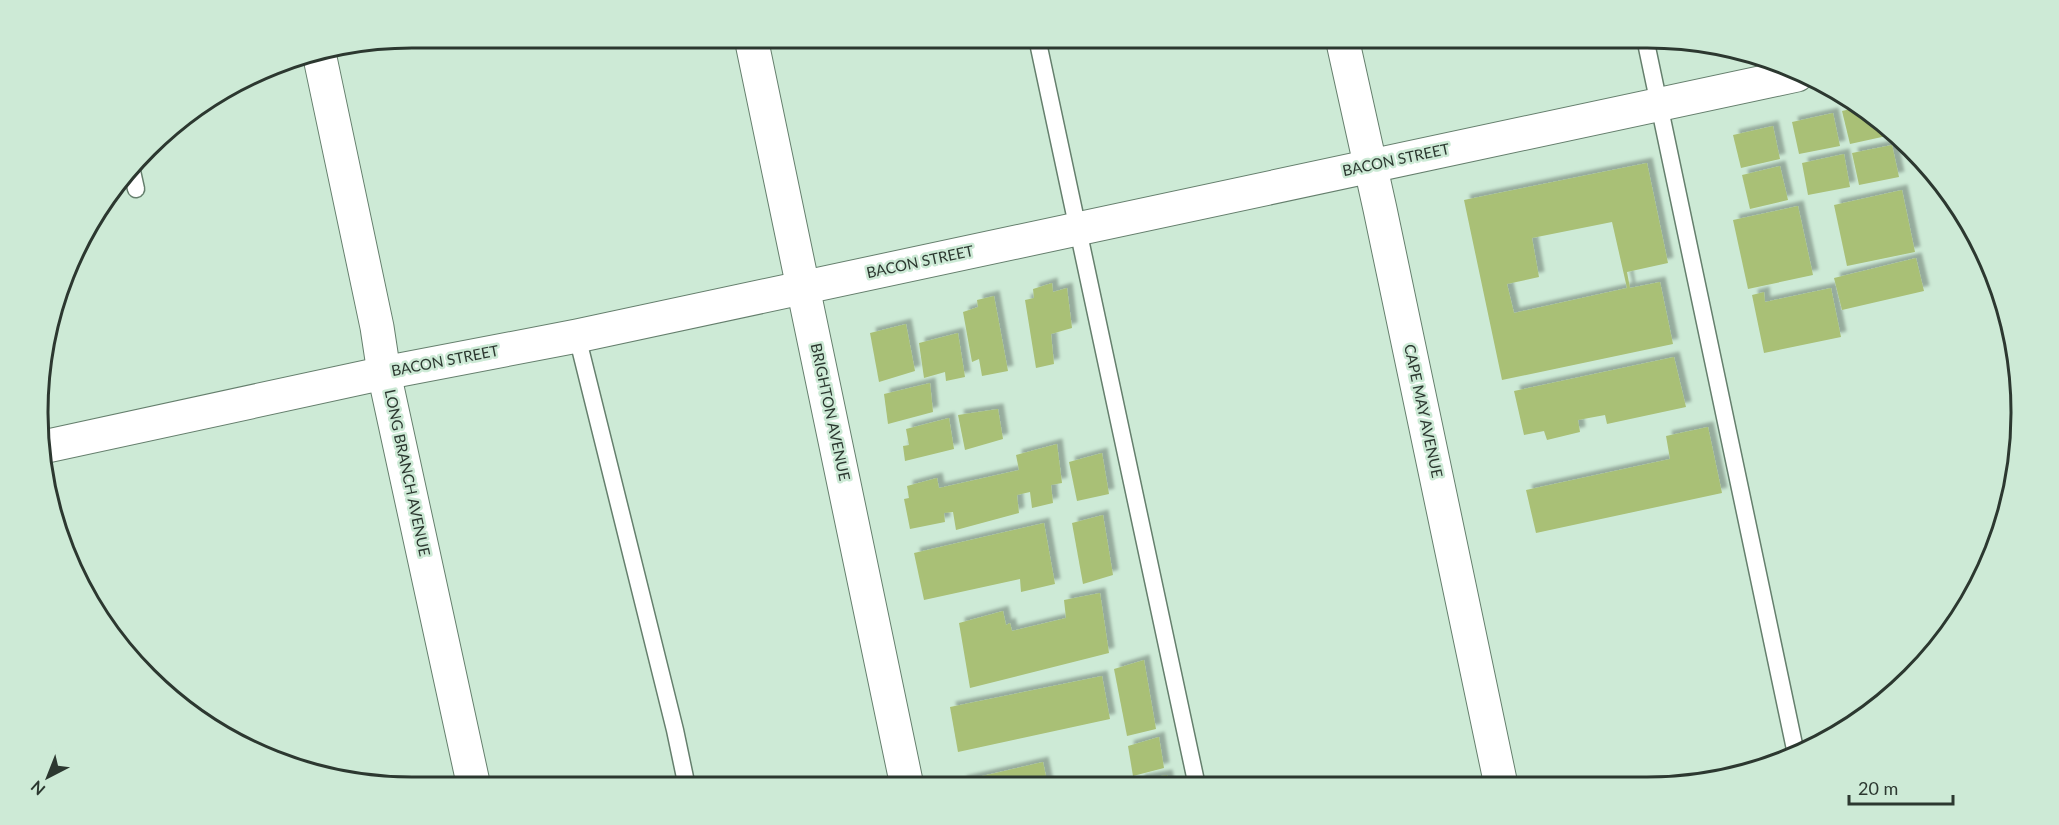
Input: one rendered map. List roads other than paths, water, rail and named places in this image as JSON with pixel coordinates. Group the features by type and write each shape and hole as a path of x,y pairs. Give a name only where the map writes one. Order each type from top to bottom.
{"street":[{"name":"BRIGHTON AVENUE","path":"753,48 905,777"},
{"name":"CAPE MAY AVENUE","path":"1344,48 1499,777"},
{"name":"LONG BRANCH AVENUE","path":"320,59 377,327 384,373 472,777"},
{"name":"BACON STREET","path":"50,446 384,373 577,336 1788,77"}],"lane":[{"path":"1039,48 1195,777"},
{"path":"1647,48 1794,745"},
{"path":"133,178 136,189"},
{"path":"577,336 685,777"}]}
